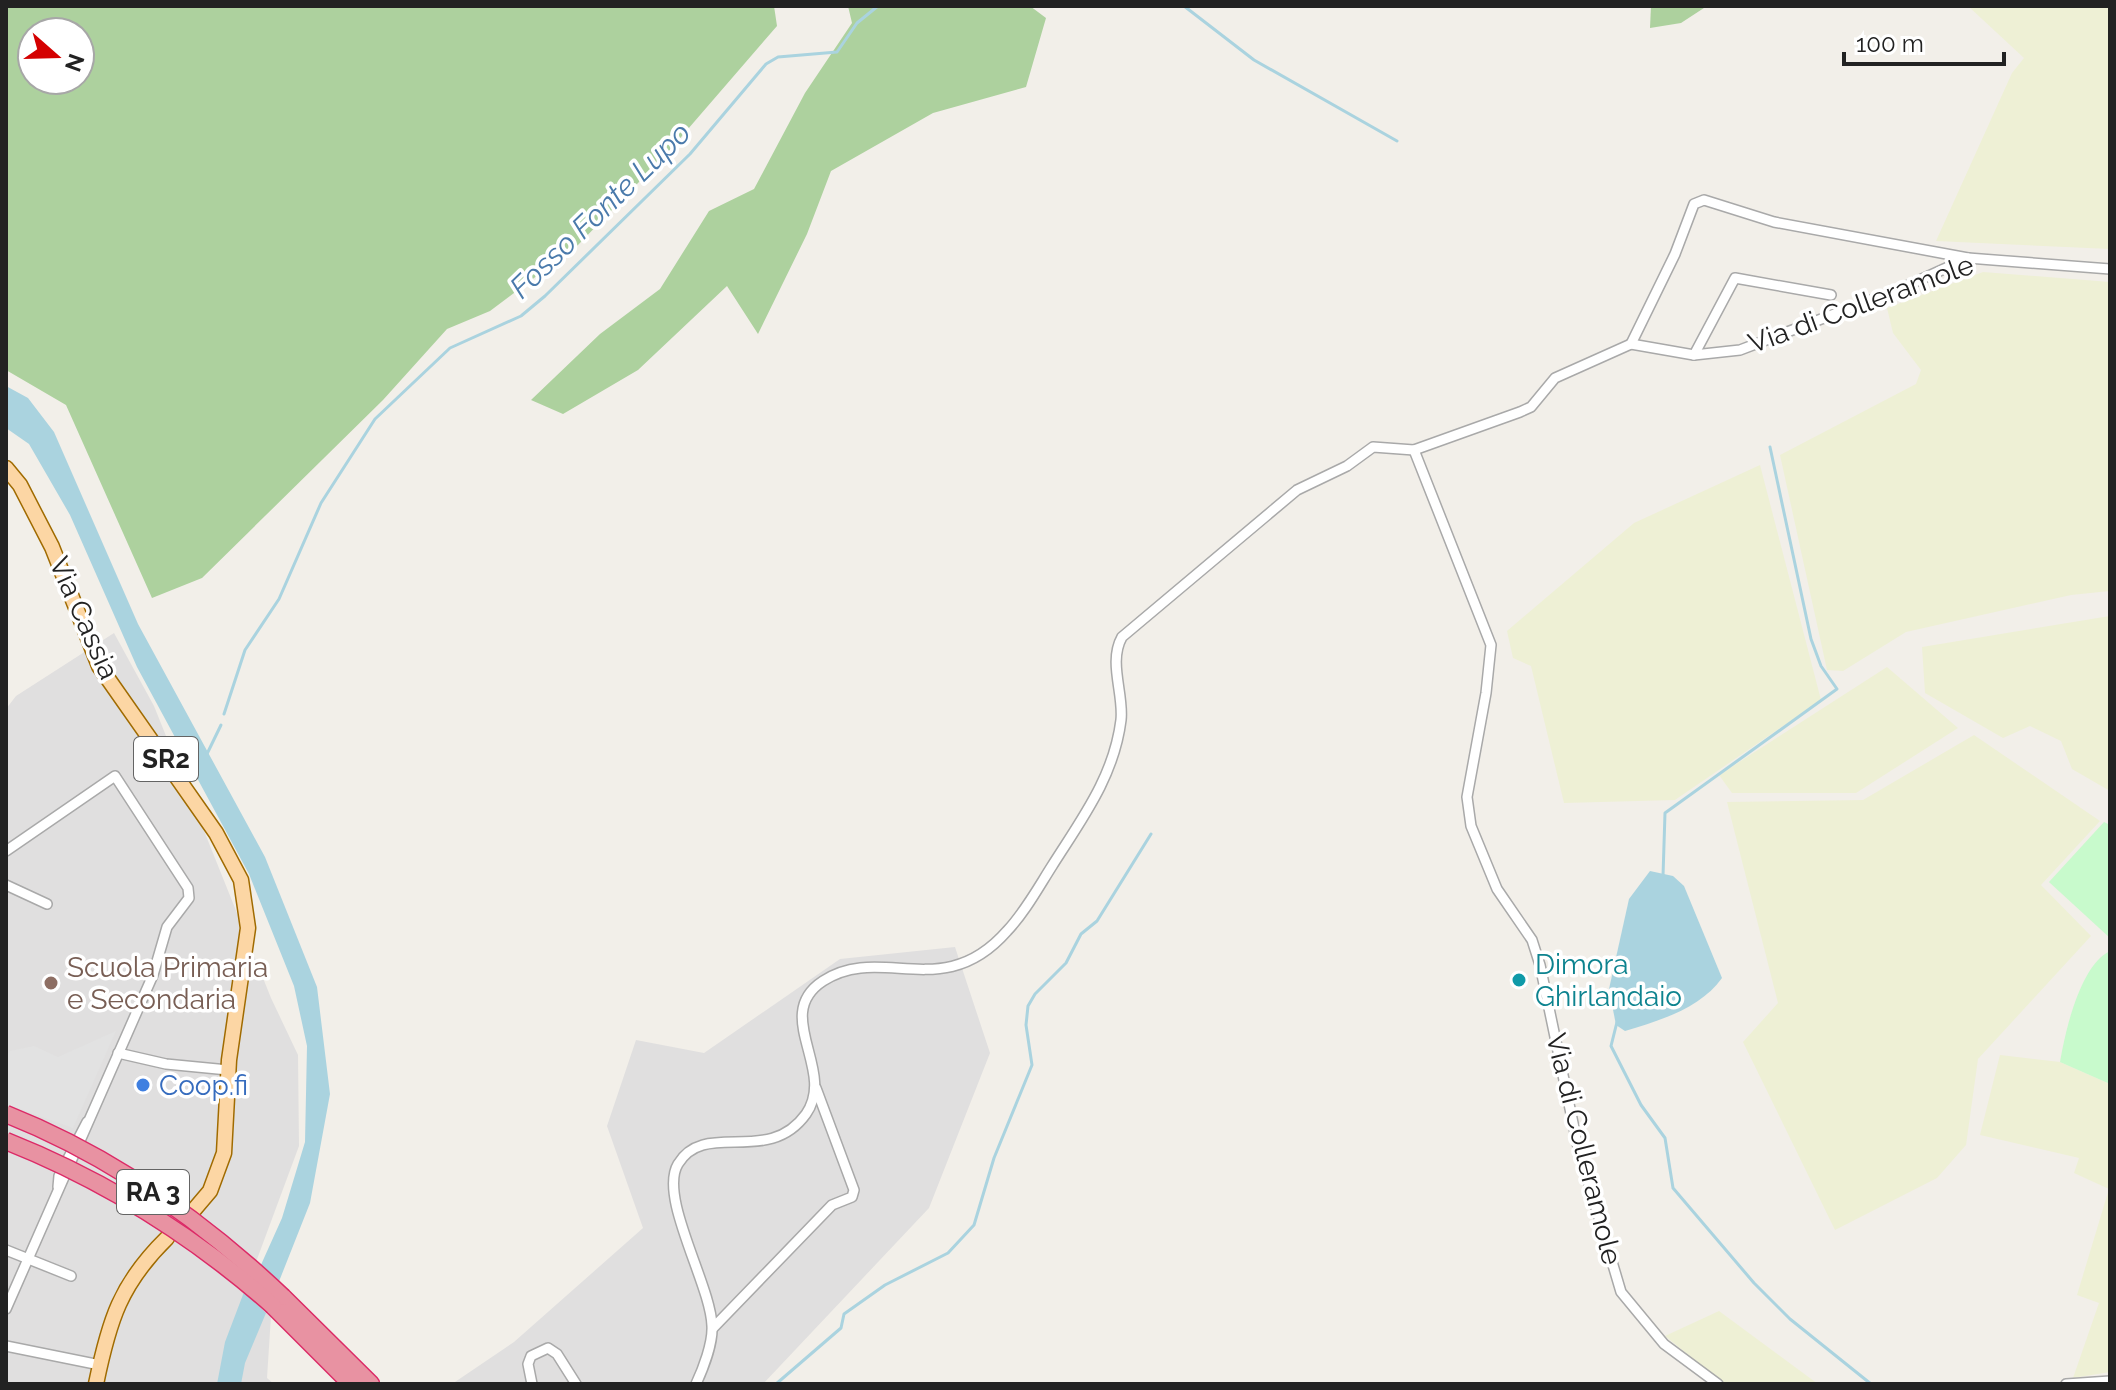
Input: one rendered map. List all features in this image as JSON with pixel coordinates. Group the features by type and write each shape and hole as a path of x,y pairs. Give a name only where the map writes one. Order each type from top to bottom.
{"highway":[{"name":"RA 3","path":"6,1114 65,1141 165,1200 371,1384"},
{"name":"RA 3","path":"6,1141 80,1174 156,1217 278,1302 351,1384"}],"main road":[{"name":"Via Cassia","path":"6,468 27,498 52,547 99,666 216,833 241,880 248,928 228,1070 224,1153 210,1191 193,1211"},
{"path":"96,1384 119,1298 137,1270 167,1238"}],"street":[{"path":"713,1328 704,1283 674,1197 673,1180 677,1165 699,1146 715,1142 770,1141 786,1134 807,1113 816,1088 816,1072 802,1021 810,994 821,982 856,967 939,972 989,947 1018,918 1098,794 1108,770 1121,717 1116,662 1122,637 1297,490 1347,466 1373,447 1414,450 1520,412 1531,407 1555,378 1631,344 1675,254 1694,204 1704,200 1774,222 1968,258"},
{"name":"Via di Colleramole","path":"1631,344 1694,355 1740,350 1900,289 1968,258 2110,269"},
{"path":"1694,355 1735,278 1831,295"},
{"name":"Via di Colleramole","path":"1414,450 1491,645 1486,693 1467,797 1471,826 1497,889 1532,940 1578,1147 1621,1292 1664,1344 1718,1384"},
{"path":"6,851 115,776 188,888 186,905 167,927 153,975 6,1309"},
{"path":"6,885 47,904"},
{"path":"118,1053 166,1064 228,1070"},
{"path":"696,1384 713,1328 832,1205 852,1197 854,1190 816,1088"},
{"path":"6,1250 71,1276"},
{"path":"6,1346 100,1365"},
{"path":"532,1384 528,1364 531,1356 548,1348 557,1354 576,1384"},
{"path":"2066,1384 2110,1381"}],"shaded area":[{"path":"114,633 154,706 271,998 298,1055 299,1146 256,1262 271,1316 267,1378 274,1384 6,1384 6,709 16,696"},
{"path":"955,947 990,1053 929,1208 763,1384 452,1384 514,1342 643,1228 607,1126 636,1040 704,1053 840,959"},
{"path":"116,1031 73,1128 6,1104 6,1058 10,1051 34,1046 58,1057"}],"green space":[{"path":"6,6 774,6 777,26 669,151 578,245 490,311 447,329 383,400 202,578 152,598 66,405 6,370"},
{"path":"848,6 1030,6 1046,18 1026,87 933,113 831,171 807,234 758,334 727,286 638,370 563,414 531,400 600,334 660,289 709,211 754,189 805,93 852,23"},
{"path":"1651,6 1707,6 1681,23 1650,28"},
{"path":"1968,6 2110,6 2110,249 1936,241 2012,73 2024,58"},
{"path":"1983,272 2110,282 2110,591 2071,595 1906,632 1843,671 1827,670 1780,455 1916,384 1921,370 1893,333 1887,308"},
{"path":"1760,465 1821,700 1675,800 1564,803 1531,666 1513,658 1507,631 1634,523"},
{"path":"2110,616 2110,791 2072,769 2061,741 2030,726 2003,738 1925,693 1922,647"},
{"path":"1887,667 1958,728 1856,793 1732,793 1719,775"},
{"path":"1974,735 2100,821 2041,885 2091,936 1978,1059 1966,1145 1937,1178 1835,1230 1743,1042 1778,1003 1727,802 1863,800"},
{"path":"2104,822 2110,825 2110,938 2049,882"},
{"path":"2110,951 2110,1084 2060,1062 2070,1017 2082,984 2099,959"},
{"path":"2000,1055 2060,1062 2110,1084 2110,1372 2073,1378 2099,1303 2077,1295 2109,1189 2074,1173 2079,1158 1980,1135"},
{"path":"1719,1311 1818,1384 1724,1384 1665,1336"}],"water":[{"path":"6,386 28,398 54,432 138,624 265,857 317,987 330,1094 310,1203 278,1284 260,1267 282,1218 305,1142 307,1046 294,986 249,874 137,667 70,515 29,444 6,428"},
{"path":"1650,871 1673,876 1684,886 1722,978 1703,998 1691,1005 1665,1018 1625,1031 1616,1025 1609,989 1629,899"},
{"path":"244,1292 266,1313 245,1363 241,1384 217,1384 225,1342"}],"waterway":[{"name":"Fosso Fonte Lupo","path":"224,714 245,650 279,599 321,503 375,419 450,348 521,316 545,296 690,154 766,64 778,57 837,52 857,23 878,6"},
{"path":"1184,6 1254,60 1397,141"},
{"path":"1663,876 1665,813 1837,689 1821,666 1811,639 1770,447"},
{"name":"Fosso Fonte Lupo","path":"205,758 221,725"},
{"path":"776,1384 841,1328 844,1314 885,1285 948,1253 974,1225 994,1158 1032,1065 1026,1025 1028,1006 1035,994 1066,963 1081,934 1097,921 1151,834"},
{"path":"1617,1022 1611,1046 1641,1105 1665,1138 1673,1188 1754,1283 1790,1319 1871,1384"}],"place":[{"name":"Dimora Ghirlandaio","path":"1519,980"},
{"name":"Scuola Primaria e Secondaria","path":"51,983"},
{"name":"Coop.fi","path":"143,1085"}]}
